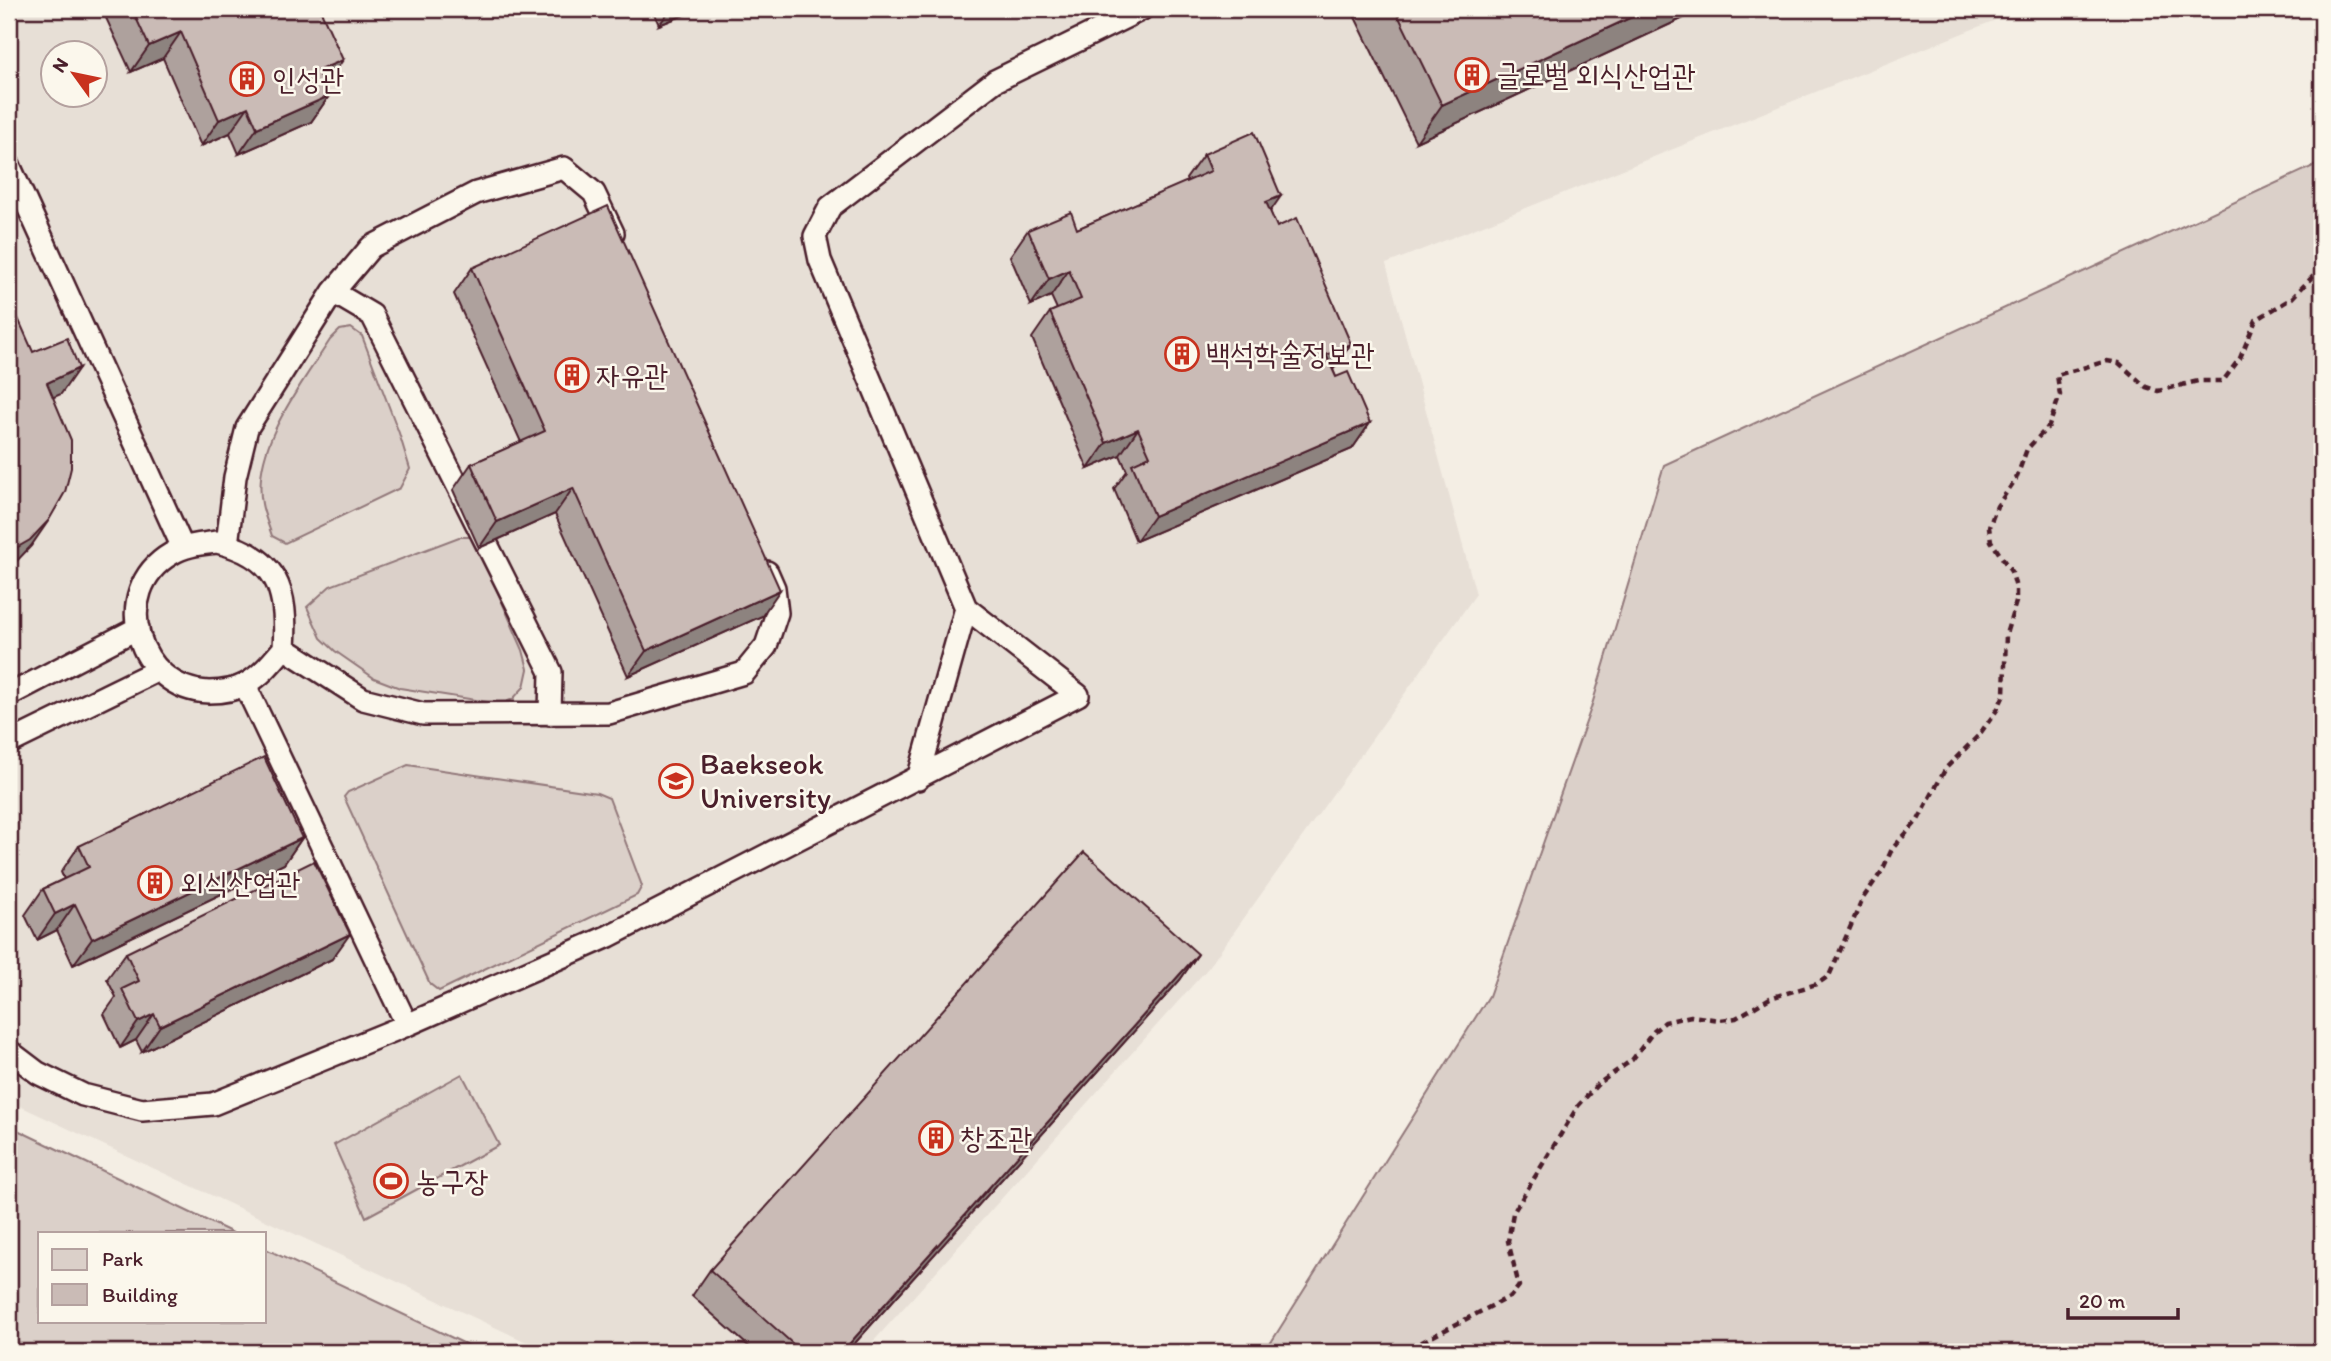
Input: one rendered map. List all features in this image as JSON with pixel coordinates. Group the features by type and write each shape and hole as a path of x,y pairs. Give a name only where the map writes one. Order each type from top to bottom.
{"lane":[{"path":"9,1051 38,1073 83,1095 142,1110 213,1104 407,1025 609,936 1078,695 966,608 820,260 815,236 830,207 995,81 1142,9"},
{"path":"9,164 183,548"},
{"path":"227,545 235,477 247,428 333,292 372,247 476,193 564,168 594,193 622,254"},
{"path":"333,292 372,315 551,672 550,714"},
{"path":"217,542 227,545 240,548 261,561 276,580 285,602 285,648 265,670 244,685 220,692 195,691 171,682 158,670 140,643 136,619 140,594 152,571 170,554 192,544 217,542"},
{"path":"285,648 363,699 423,714 609,713 744,673 765,646 776,613 774,588 758,551"},
{"path":"918,779 966,608"},
{"path":"9,695 138,628"},
{"path":"9,743 158,670"},
{"path":"244,685 407,1025"}],"path":[{"path":"1415,1352 1422,1342 1511,1296 1519,1286 1508,1241 1513,1213 1578,1106 1598,1084 1632,1060 1654,1031 1665,1023 1691,1016 1720,1020 1736,1018 1770,998 1817,984 1829,976 1863,898 1882,871 1892,849 1918,820 1946,768 1979,735 2004,695 2006,634 2016,588 2012,573 1990,541 1990,527 1997,506 2016,480 2027,449 2049,426 2060,395 2057,375 2107,361 2119,363 2146,387 2158,391 2198,381 2223,381 2240,358 2256,320 2292,298 2322,267"}],"shaded area":[{"name":"Baekseok University","path":"9,9 2023,9 1386,264 1476,594 1209,967 864,1352 548,1352 9,1101"}],"green space":[{"path":"2322,162 2322,1352 1265,1352 1489,996 1591,708 1664,465"},
{"path":"351,328 362,336 410,469 400,488 285,543 272,536 263,508 261,482 264,461 281,418 330,340 340,330"},
{"path":"459,537 470,537 476,543 523,650 528,669 524,687 513,699 501,704 400,688 374,678 321,638 307,607 330,586"},
{"path":"408,765 597,793 609,798 642,886 637,895 439,991 430,984 344,797 348,792"},
{"name":"농구장","path":"462,1074 499,1145 366,1217 334,1145"},
{"path":"9,1126 231,1232 38,1232 38,1322 266,1322 266,1249 482,1352 9,1352"}],"building":[{"name":"인성관","path":"132,9 320,9 343,60 317,71 329,96 257,128 248,107 219,120 181,32 149,46"},
{"path":"1395,9 1649,9 1442,105"},
{"name":"백석학술정보관","path":"1254,132 1281,196 1266,202 1277,227 1297,218 1351,344 1326,355 1336,377 1348,372 1370,423 1154,516 1132,464 1150,456 1138,429 1106,443 1050,312 1081,299 1069,270 1049,279 1028,230 1071,212 1077,229 1211,171 1204,154"},
{"name":"자유관","path":"608,206 780,590 646,651 573,488 497,522 471,464 545,431 472,268"},
{"path":"9,298 33,352 67,338 79,368 47,383 71,440 71,468 65,492 49,520 30,540 9,552"},
{"name":"외식산업관","path":"264,757 302,838 92,939 75,904 55,914 43,889 89,867 79,846"},
{"name":"창조관","path":"1084,852 1198,954 842,1352 802,1352 710,1270"},
{"name":"외식산업관","path":"314,861 350,934 160,1026 154,1014 138,1022 122,989 139,981 126,953"}],"place":[{"name":"글로벌 외식산업관","path":"1472,75"},
{"name":"인성관","path":"247,79"},
{"name":"백석학술정보관","path":"1182,354"},
{"name":"자유관","path":"572,375"},
{"name":"Baekseok University","path":"676,781"},
{"name":"외식산업관","path":"155,883"},
{"name":"창조관","path":"936,1138"},
{"name":"농구장","path":"391,1181"}]}
